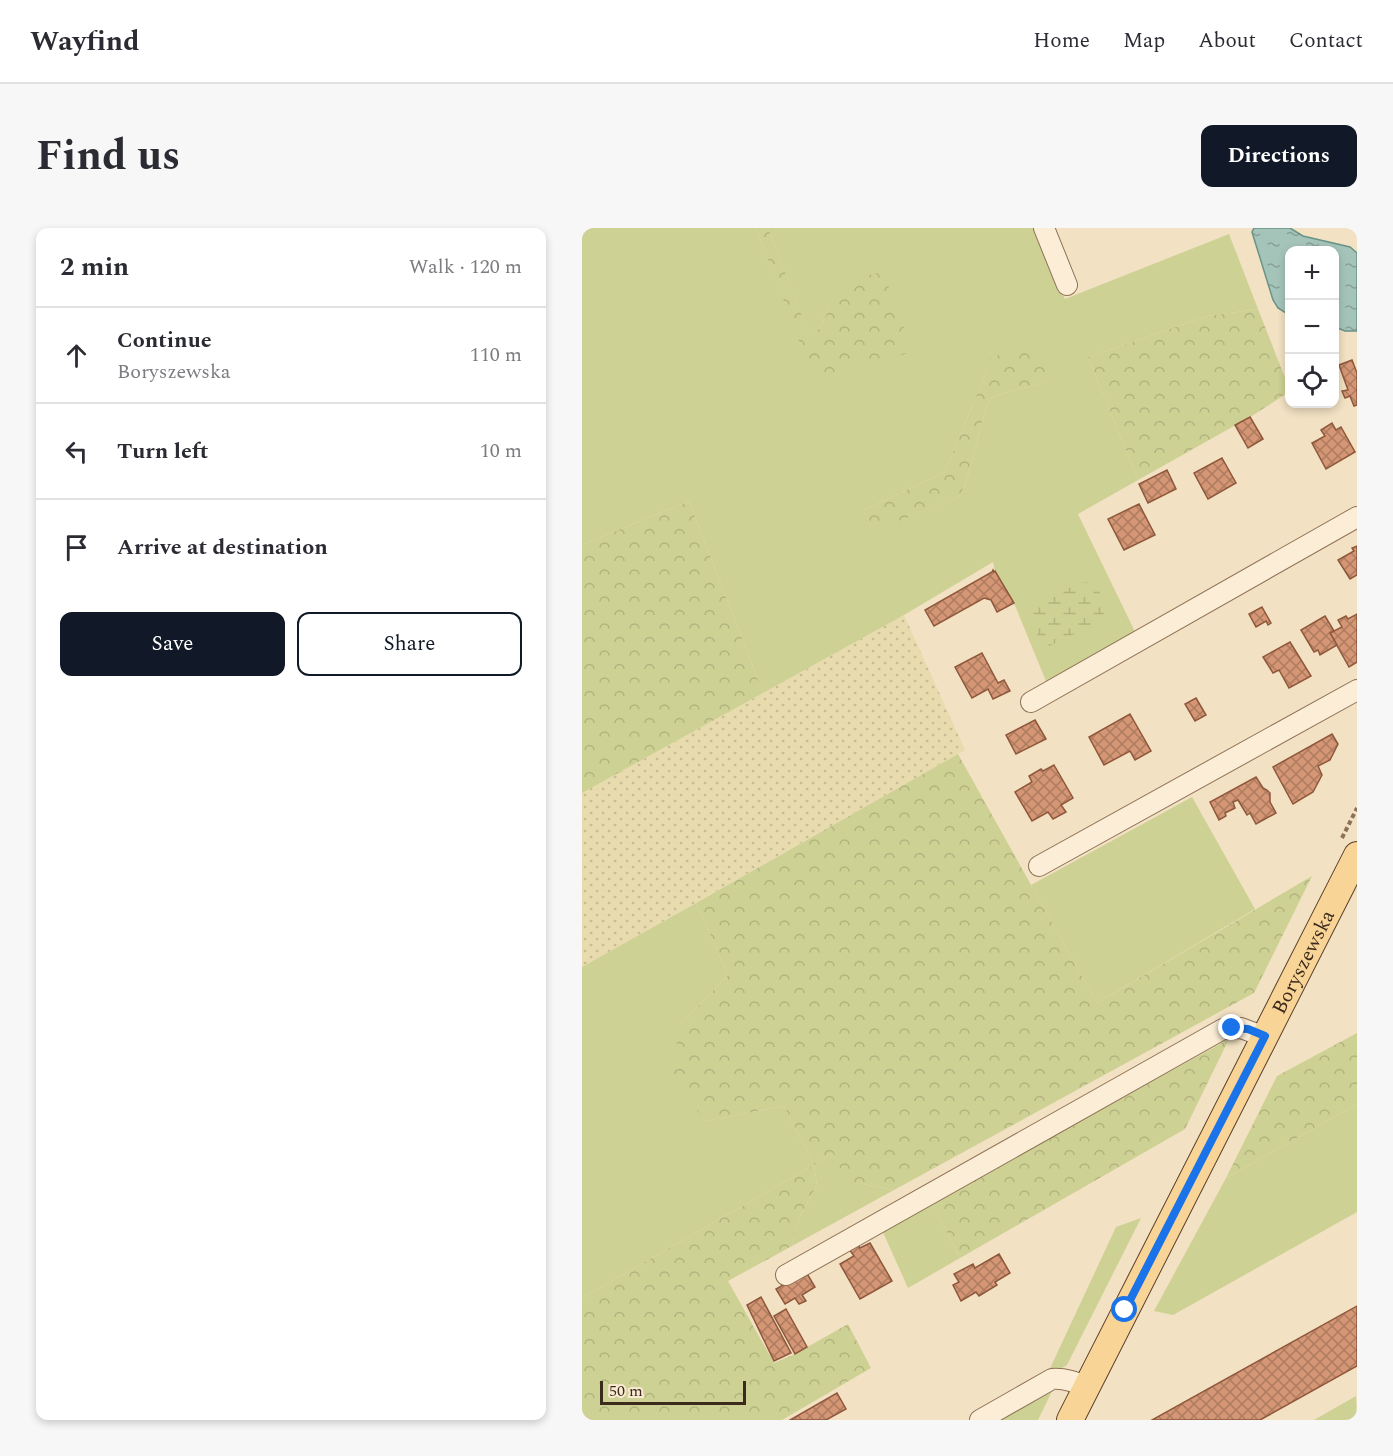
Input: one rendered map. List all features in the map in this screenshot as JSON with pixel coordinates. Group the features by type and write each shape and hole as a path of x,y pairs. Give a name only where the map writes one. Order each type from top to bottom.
{"main road":[{"name":"Boryszewska","path":"1070,1420 1357,855"}],"street":[{"path":"1044,228 1067,285"},
{"path":"1031,702 1357,517"},
{"path":"1039,866 1357,690"},
{"path":"786,1275 1223,1029 1241,1028 1265,1036"},
{"path":"980,1420 1052,1379 1068,1379 1087,1387"}],"shaded area":[{"path":"904,615 965,750 582,967 582,793"}],"green space":[{"path":"582,228 756,228 814,378 830,307 819,329 809,335 768,228 1036,228 1065,299 1229,234 1258,309 1208,316 1088,357 1138,480 1078,514 1137,636 1048,686 1014,603 995,571 993,562 904,615 763,693 689,501 582,545","holes":["989,359 1046,382 994,396 987,404 965,486 958,497 872,531 864,510 945,472 985,375"]},
{"path":"756,228 768,228 809,334 819,329 830,307 854,279 878,273 885,277 913,352 813,378"},
{"path":"1258,309 1285,378 1285,395 1250,417 1138,480 1088,357 1208,316"},
{"path":"1014,349 1032,354 1045,367 1046,382 994,396 987,404 965,486 958,497 872,532 864,510 945,472 985,375 988,359"},
{"path":"689,501 763,693 582,793 582,545"},
{"path":"1079,583 1089,583 1098,589 1102,599 1104,620 1045,648 1031,624 1031,611 1042,601"},
{"path":"958,754 1097,1003 1312,876 1254,993 894,1190 845,1179 833,1153 814,1165 784,1106 707,1121 669,1081 681,1024 728,975 696,903"},
{"path":"1192,797 1255,909 1097,1003 1031,885"},
{"path":"696,903 728,975 681,1024 707,1121 784,1106 814,1165 582,1298 582,967"},
{"path":"1357,1033 1357,1104 1226,1178 1277,1076"},
{"path":"1229,1039 1185,1129 960,1258 932,1203"},
{"path":"1357,1104 1357,1212 1173,1315 1154,1311 1226,1178"},
{"path":"833,1153 858,1183 894,1190 792,1246 799,1218 817,1185 814,1165"},
{"path":"814,1165 817,1185 799,1218 792,1246 728,1281 774,1363 795,1354 848,1324 871,1368 782,1420 582,1420 582,1298"},
{"path":"932,1203 960,1258 908,1288 882,1230"},
{"path":"1141,1218 1067,1365 1046,1377 1116,1227"},
{"path":"1054,1387 1038,1420 993,1420"},
{"path":"1356,1396 1357,1420 1314,1420"}],"water":[{"path":"1254,228 1290,228 1303,236 1350,247 1357,253 1357,331 1339,329 1339,246 1285,246 1285,312 1278,308 1273,300 1252,232"}],"building":[{"path":"1352,360 1357,373 1357,405 1354,406 1350,396 1345,398 1342,391 1348,390 1339,365"},
{"path":"1250,417 1263,439 1248,448 1235,425"},
{"path":"1332,423 1336,430 1341,427 1355,452 1326,469 1312,443 1325,436 1321,430"},
{"path":"1222,458 1236,483 1208,499 1194,473"},
{"path":"1167,470 1176,489 1148,503 1139,484"},
{"path":"1139,504 1155,535 1124,550 1108,519"},
{"path":"1357,546 1357,575 1350,579 1338,560 1354,551 1352,548"},
{"path":"993,570 1014,603 997,612 991,600 984,598 934,626 925,610"},
{"path":"1262,607 1271,623 1268,625 1266,621 1256,627 1249,614"},
{"path":"1357,614 1357,662 1349,667 1330,633 1342,627 1338,620 1346,616 1348,619"},
{"path":"1325,616 1334,631 1330,633 1337,645 1320,655 1318,650 1314,652 1301,630"},
{"path":"1290,642 1311,676 1289,688 1279,670 1273,673 1263,657"},
{"path":"982,653 998,683 1004,680 1010,691 993,699 988,689 972,698 955,667"},
{"path":"1196,698 1206,715 1195,721 1185,704"},
{"path":"1130,714 1151,751 1135,760 1130,751 1104,765 1089,737"},
{"path":"1035,720 1046,739 1016,754 1006,735"},
{"path":"1332,734 1338,744 1330,760 1318,766 1322,775 1313,792 1293,804 1273,767"},
{"path":"1054,765 1073,798 1061,805 1066,812 1053,819 1048,812 1032,821 1015,792 1032,782 1029,776"},
{"path":"1256,777 1263,788 1270,793 1270,802 1276,813 1256,824 1238,800 1233,802 1235,808 1225,813 1226,816 1219,820 1210,802"},
{"path":"870,1243 892,1281 860,1299 840,1264 854,1256 849,1249 858,1244 860,1248"},
{"path":"999,1254 1010,1273 995,1282 997,1285 979,1296 976,1292 961,1301 953,1285 959,1282 954,1274 973,1264 975,1268"},
{"path":"806,1272 815,1287 802,1295 806,1301 799,1304 795,1298 785,1304 776,1289"},
{"path":"761,1297 791,1353 774,1361 747,1305"},
{"path":"1357,1306 1357,1366 1260,1420 1152,1420"},
{"path":"786,1309 807,1347 795,1354 774,1316"},
{"path":"837,1393 846,1409 826,1420 790,1420"}],"route":[{"path":"1125,1310 1265,1036 1248,1029 1232,1028"}]}
